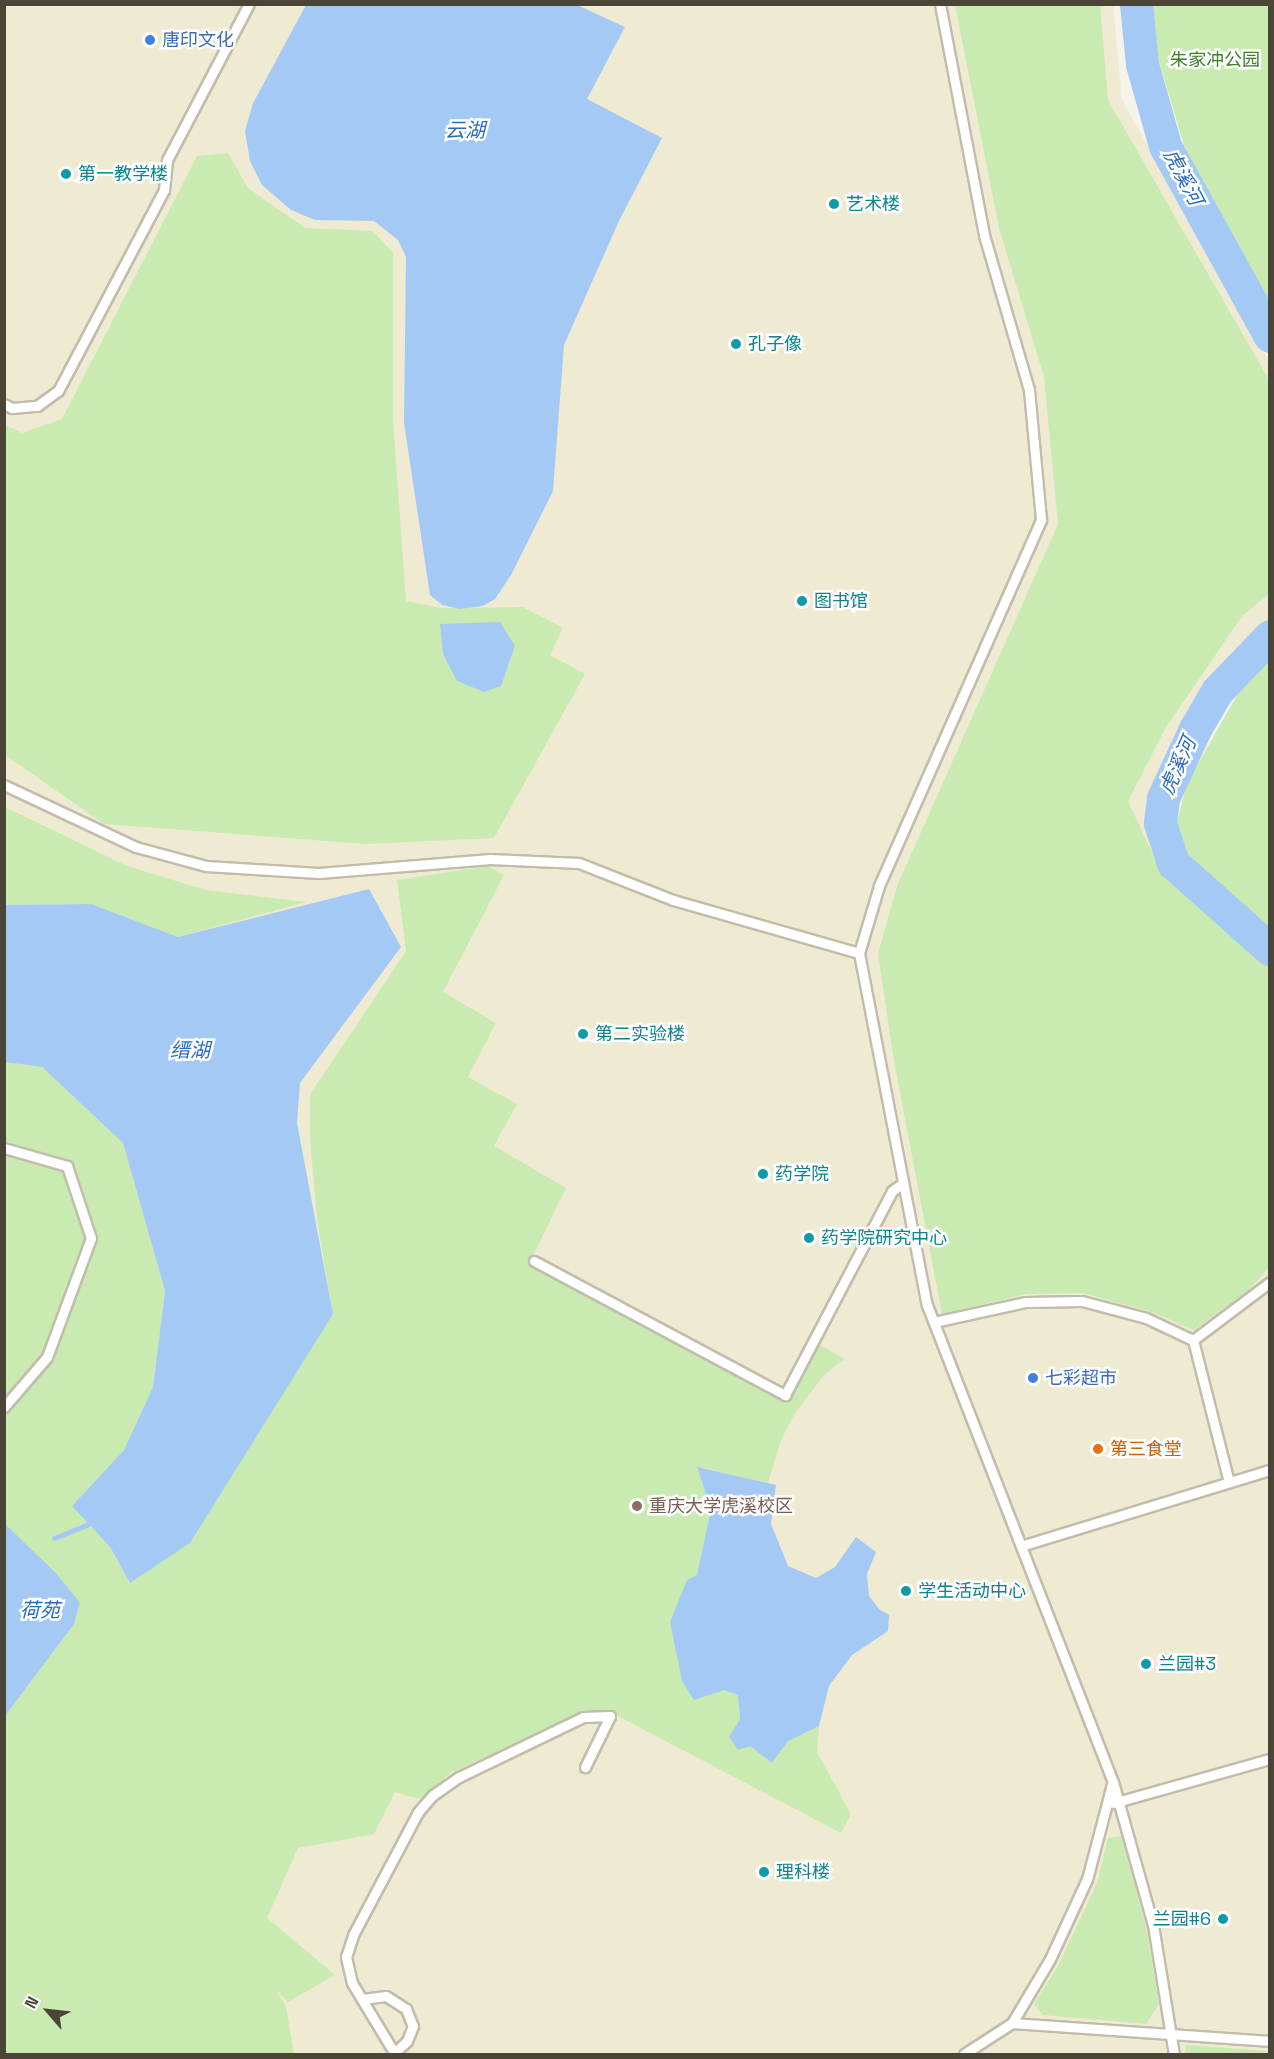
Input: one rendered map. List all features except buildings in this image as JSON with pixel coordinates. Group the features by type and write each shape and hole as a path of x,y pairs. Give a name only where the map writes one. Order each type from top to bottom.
{"lane":[{"path":"4,404 12,408 37,406 58,391 164,190 167,160 249,4"},
{"path":"940,4 984,235 1029,390 1041,520 879,886 859,953 903,1183 934,1322 1113,1782 1153,1924 1174,2055"},
{"path":"4,785 136,847 206,866 319,873 490,858 579,863 673,900 859,953"},
{"path":"4,1148 68,1166 91,1238 46,1357 4,1407"},
{"path":"534,1261 785,1395 892,1191 903,1183"},
{"path":"1193,1340 1256,1296 1269,1282"},
{"path":"934,1322 1026,1302 1082,1301 1146,1318 1193,1340"},
{"path":"1193,1340 1229,1482"},
{"path":"1021,1546 1269,1470"},
{"path":"362,1999 386,1996 406,2009 413,2026 407,2042 395,2054 352,1983 346,1957 353,1935 418,1812 433,1795 459,1778 583,1716 610,1716 585,1767"},
{"path":"1107,1804 1269,1759"},
{"path":"964,2055 1012,2023 1050,1959 1087,1879 1113,1782"},
{"path":"1012,2023 1269,2041"}],"shaded area":[{"name":"重庆大学虎溪校区","path":"5,5 1113,5 1122,100 1269,361 1269,619 1241,643 1206,685 1155,782 1147,818 1159,853 1269,958 1269,2054 5,2054"}],"green space":[{"path":"955,5 1100,5 1108,100 1269,380 1269,594 1242,616 1165,729 1128,801 1154,857 1269,966 1269,1267 1251,1288 1194,1330 1152,1312 1082,1293 1026,1294 942,1314 894,1061 878,954 897,886 1058,524 1044,377 999,228"},
{"name":"朱家冲公园","path":"1150,5 1269,5 1269,309 1200,182 1183,142 1159,61"},
{"path":"228,153 248,188 305,228 373,231 393,253 393,420 406,601 441,608 523,607 563,628 550,655 585,674 494,838 366,844 104,824 5,755 5,425 22,433 62,419 197,156"},
{"path":"1269,651 1269,937 1206,879 1188,856 1177,821 1187,783 1248,676"},
{"path":"5,807 127,866 206,890 306,902 178,937 91,904 5,905"},
{"path":"488,866 504,875 443,992 496,1023 468,1077 517,1104 494,1146 566,1188 528,1266 786,1402 818,1344 845,1359 825,1374 795,1413 781,1440 768,1483 697,1467 711,1509 697,1575 724,1690 739,1695 740,1719 729,1737 750,1746 772,1763 788,1740 819,1726 817,1752 851,1814 841,1833 612,1713 582,1712 450,1773 420,1799 395,1792 374,1834 298,1848 267,1918 335,1975 288,2002 276,1990 286,2007 294,2054 5,2054 5,1716 74,1624 56,1573 5,1524 5,1062 42,1067 123,1143 165,1291 153,1387 124,1450 72,1506 110,1547 129,1582 333,1315 317,1219 310,1139 310,1094 406,951 397,880"},
{"path":"1121,1836 1146,1927 1159,2004 1146,2024 1043,2015 1034,2004 1059,1964 1097,1883 1108,1838"},
{"path":"1186,2045 1269,2051 1269,2054 1185,2054"}],"water":[{"name":"云湖","path":"306,5 577,5 625,27 587,99 662,138 619,221 564,345 553,491 511,575 495,599 483,606 460,609 442,605 430,595 404,423 406,257 398,240 374,221 315,220 291,210 262,185 250,161 245,131 253,103"},
{"path":"500,622 515,646 501,686 484,692 457,681 443,654 440,624"},
{"name":"缙湖","path":"369,889 401,947 300,1083 297,1123 333,1314 190,1543 130,1583 110,1547 72,1506 124,1450 153,1387 165,1291 123,1143 42,1067 5,1062 5,905 91,904 178,937"},
{"path":"697,1467 776,1485 771,1524 788,1566 816,1578 835,1567 856,1537 876,1552 867,1574 869,1596 879,1609 889,1615 888,1631 852,1655 829,1686 819,1726 788,1741 772,1763 750,1746 738,1750 729,1737 740,1719 738,1695 724,1690 694,1700 682,1681 670,1622 687,1580 697,1575 711,1509"},
{"name":"荷苑","path":"5,1524 56,1573 80,1603 74,1624 5,1716"}],"waterway":[{"name":"虎溪河","path":"1136,4 1142,64 1165,146 1270,336"},
{"name":"虎溪河","path":"1270,636 1217,691 1195,729 1163,798 1160,823 1173,863 1270,949"},
{"path":"54,1538 88,1524"}],"place":[{"name":"唐印文化","path":"150,40"},
{"name":"第一教学楼","path":"66,174"},
{"name":"艺术楼","path":"834,204"},
{"name":"孔子像","path":"736,344"},
{"name":"图书馆","path":"802,601"},
{"name":"第二实验楼","path":"583,1034"},
{"name":"药学院","path":"763,1174"},
{"name":"药学院研究中心","path":"809,1238"},
{"name":"七彩超市","path":"1033,1378"},
{"name":"第三食堂","path":"1098,1449"},
{"name":"重庆大学虎溪校区","path":"637,1506"},
{"name":"学生活动中心","path":"906,1591"},
{"name":"兰园#3","path":"1146,1664"},
{"name":"理科楼","path":"764,1872"},
{"name":"兰园#6","path":"1223,1919"}]}
